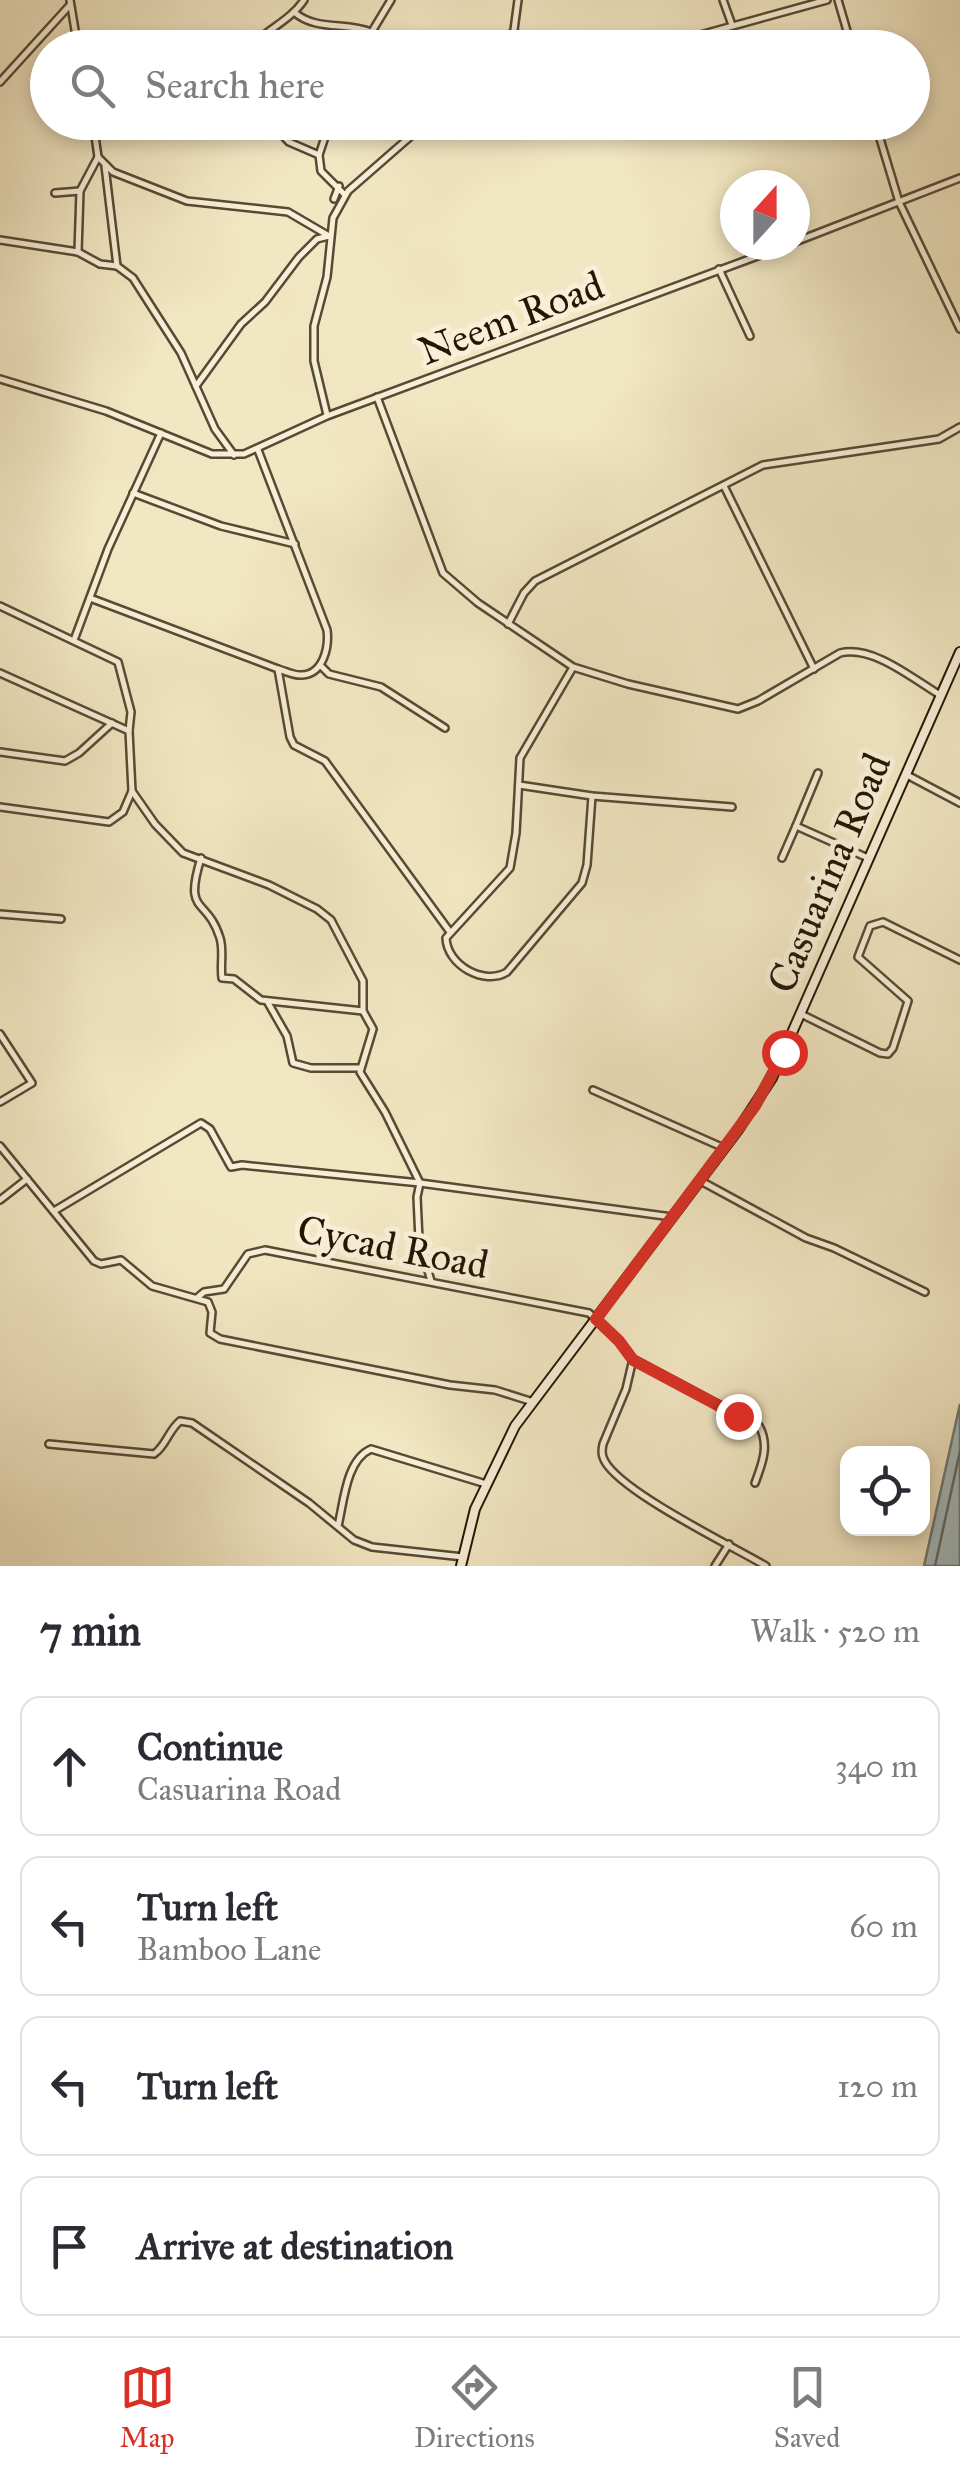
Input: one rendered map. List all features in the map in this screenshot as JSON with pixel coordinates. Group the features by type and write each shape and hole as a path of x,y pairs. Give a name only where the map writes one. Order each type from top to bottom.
{"street":[{"path":"267,30 294,12 304,0"},
{"path":"372,30 391,0"},
{"path":"514,30 518,0"},
{"path":"723,0 732,25"},
{"path":"715,30 827,0"},
{"path":"838,0 847,30"},
{"path":"70,3 75,30"},
{"path":"46,30 70,3"},
{"path":"294,12 298,18 321,24 350,24 366,30"},
{"path":"0,82 30,48"},
{"path":"96,140 98,157 105,166 187,201 288,212 329,236"},
{"path":"287,140 319,156"},
{"path":"324,140 320,171 345,195"},
{"path":"327,416 314,361 314,326 327,276 333,218 345,195 407,140"},
{"path":"880,140 899,202 960,328"},
{"path":"78,252 80,190 98,157"},
{"path":"105,166 117,266"},
{"path":"810,236 960,178"},
{"path":"334,199 339,186"},
{"path":"55,193 80,190"},
{"path":"196,386 241,324 266,302 298,257 316,239 329,236"},
{"path":"0,240 78,252 100,264 117,266 133,278 161,320 215,429 234,455"},
{"name":"Neem Road","path":"234,455 258,450 327,416 744,260"},
{"path":"719,269 750,336"},
{"path":"0,388 2,380 106,410 212,454 234,455"},
{"path":"377,397 439,566 455,586 573,668 738,708 758,701 840,654 856,652 892,667 940,696"},
{"path":"508,624 535,581 763,465 939,439 960,427"},
{"path":"74,640 161,433"},
{"path":"90,598 278,669 302,675 320,665 328,648 327,630 258,450"},
{"path":"724,486 814,669"},
{"path":"133,492 221,526 294,544"},
{"path":"0,606 118,662 131,709 132,791 123,812 110,822 0,807"},
{"name":"Casuarina Road","path":"462,1561 475,1509 515,1426 772,1078 960,652"},
{"path":"320,665 338,677 381,687 445,728"},
{"path":"573,668 521,755 510,868 450,932 447,947 476,976 491,979 507,972 582,883 592,796"},
{"path":"278,669 294,745 324,761 450,932"},
{"path":"0,673 129,731"},
{"path":"0,752 65,761 113,722"},
{"path":"782,858 818,773"},
{"path":"904,774 960,802"},
{"path":"519,785 592,796 732,807"},
{"path":"132,791 177,849 269,886 331,920 363,981 363,1011 372,1029 360,1068 362,1079 385,1112 420,1183 416,1196 420,1240 430,1280"},
{"path":"796,826 868,858"},
{"path":"201,858 193,894 220,938 222,978 234,979 256,998 267,1001 363,1011"},
{"path":"0,914 60,919"},
{"path":"802,1014 880,1054 888,1054 908,1001 858,957 874,923 883,922 960,960"},
{"path":"267,1001 288,1036 293,1063 311,1068 360,1068"},
{"path":"0,1034 32,1083 0,1102"},
{"path":"593,1090 724,1148"},
{"path":"54,1212 201,1124 210,1129 231,1168 242,1165 420,1183 672,1217"},
{"path":"0,1146 98,1263 122,1260 152,1286 198,1297 212,1306 210,1333 220,1339 450,1385 495,1390 532,1402"},
{"path":"0,1200 28,1179"},
{"path":"700,1180 806,1238 924,1292"},
{"name":"Cycad Road","path":"198,1297 204,1292 224,1289 248,1254 257,1250 569,1308 596,1319"},
{"path":"596,1319 633,1360 760,1426 765,1456 756,1483"},
{"path":"633,1360 626,1389 603,1444 606,1464 632,1486 766,1566"},
{"path":"49,1444 154,1454 162,1449 180,1421 192,1423 309,1503 354,1540 372,1547 462,1561"},
{"path":"337,1526 354,1463 371,1450 486,1484"},
{"path":"714,1566 728,1544"}],"water":[{"path":"960,1404 960,1566 924,1566"}],"route":[{"path":"738,1416 633,1360 596,1319 755,1106 784,1052"}]}
